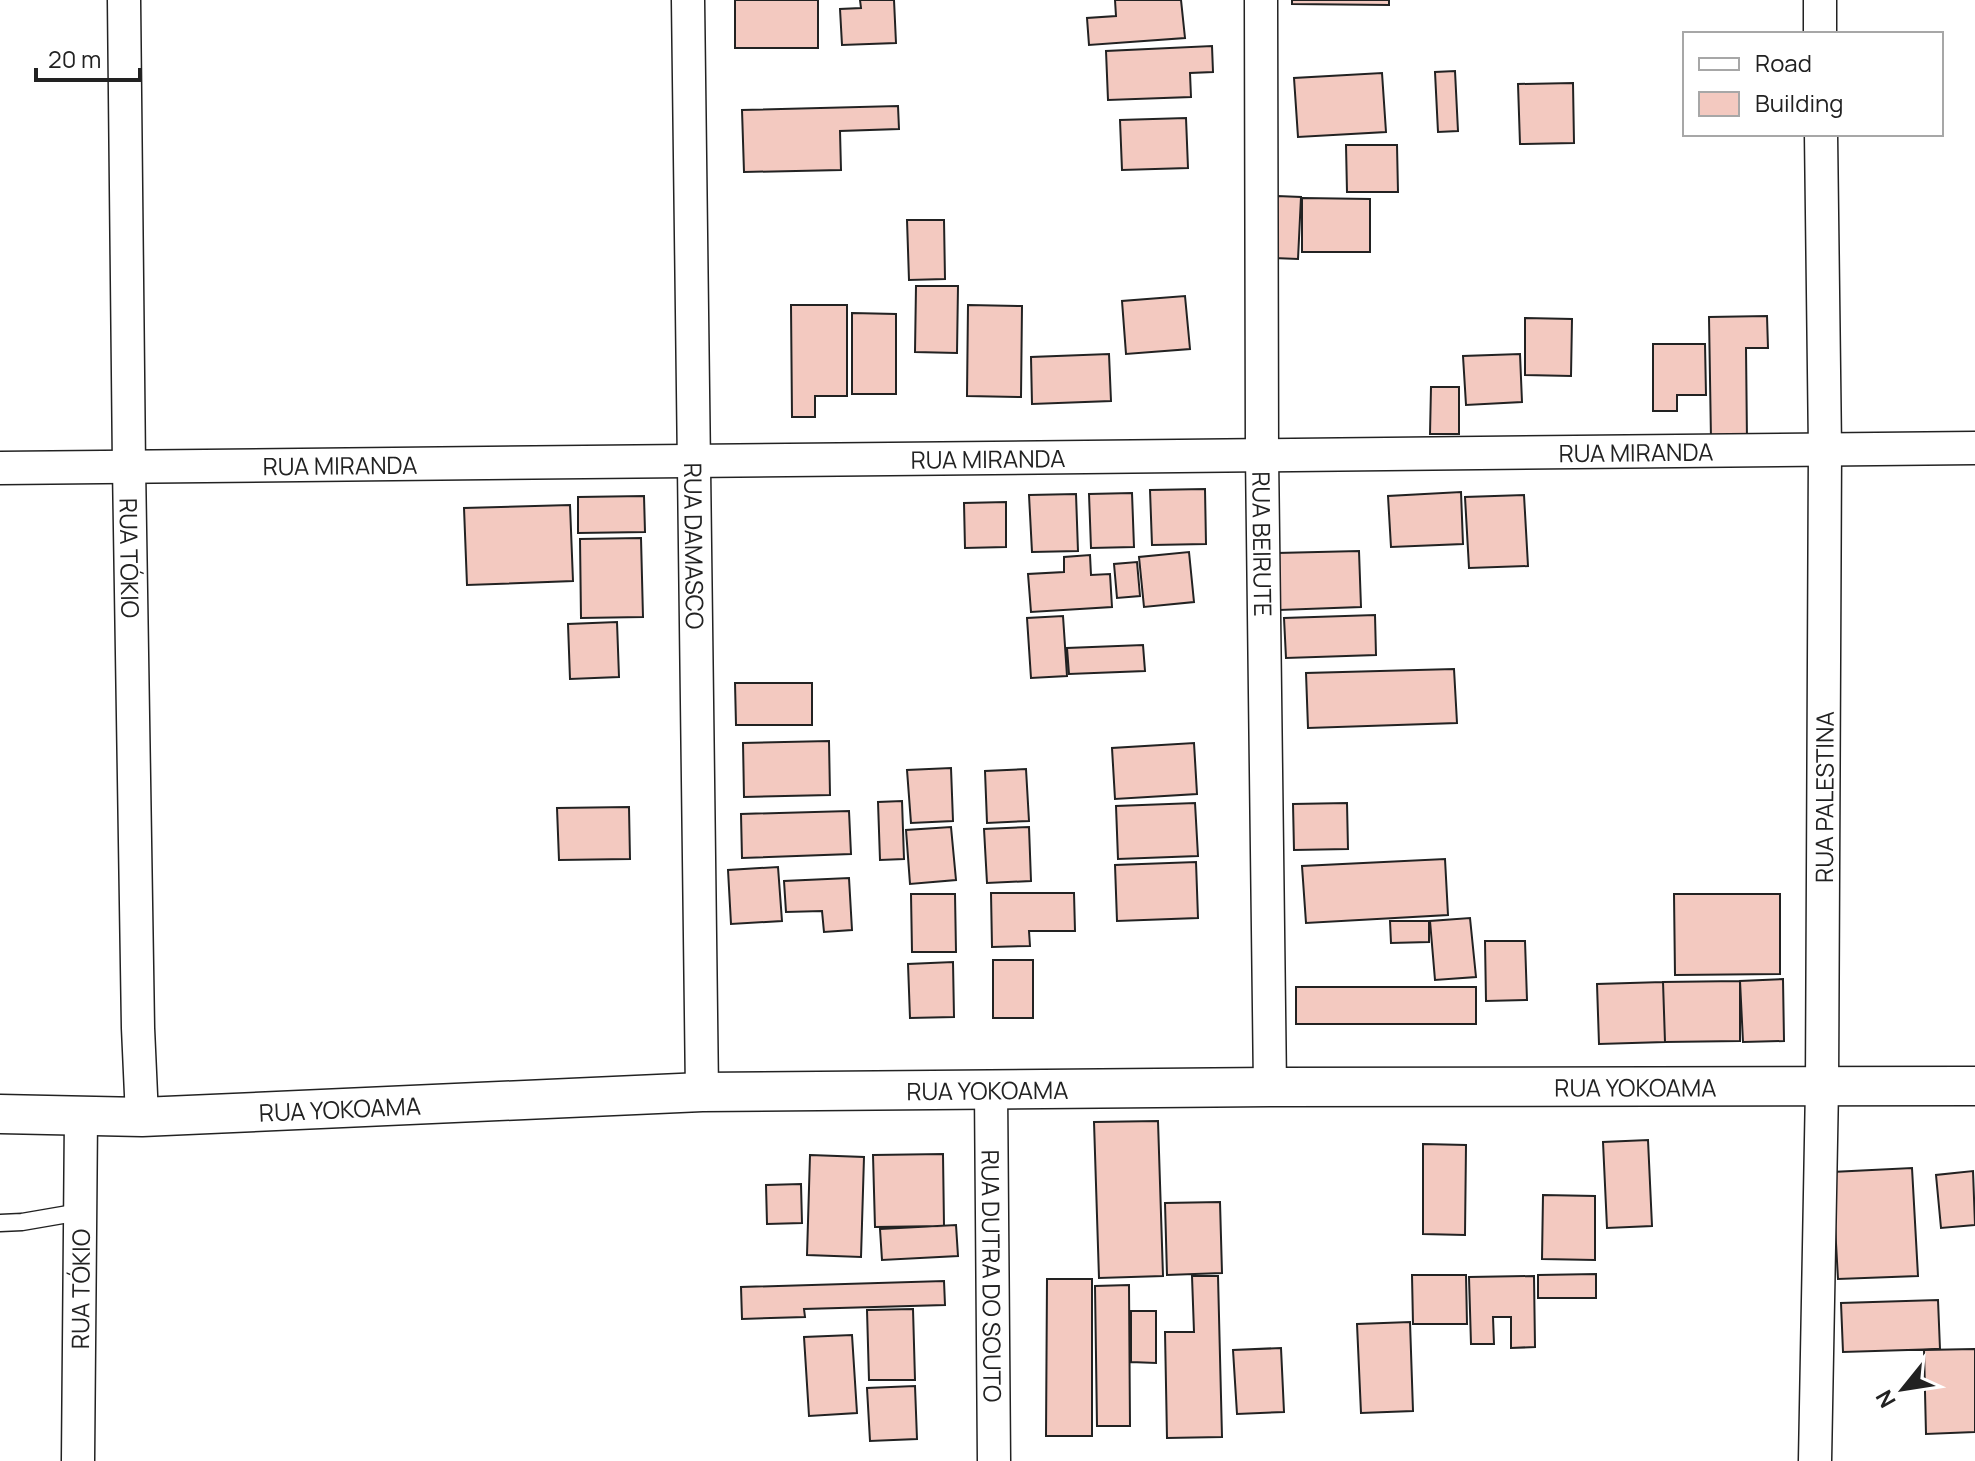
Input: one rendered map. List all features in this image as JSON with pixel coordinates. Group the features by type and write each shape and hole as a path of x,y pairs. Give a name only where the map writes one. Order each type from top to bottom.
{"street":[{"name":"RUA TÓKIO","path":"124,0 138,1028 142,1117"},
{"name":"RUA DAMASCO","path":"688,0 702,1092"},
{"name":"RUA BEIRUTE","path":"1261,0 1262,455 1270,1087"},
{"path":"1820,0 1820,32"},
{"name":"RUA PALESTINA","path":"1815,1461 1822,1087 1825,449 1821,136"},
{"name":"RUA MIRANDA","path":"0,468 1975,448"},
{"name":"RUA YOKOAMA","path":"0,1114 142,1117 702,1092 1975,1086"},
{"name":"RUA DUTRA DO SOUTO","path":"991,1090 994,1461"},
{"name":"RUA TÓKIO","path":"78,1461 81,1116"}],"lane":[{"path":"0,1223 80,1212"}],"building":[{"path":"735,0 818,0 818,48 735,48"},
{"path":"860,0 894,0 896,43 842,45 840,9 861,8"},
{"path":"1115,0 1181,0 1185,38 1089,45 1087,18 1116,16"},
{"path":"1292,0 1389,0 1389,5 1292,4"},
{"path":"1212,46 1213,72 1190,73 1191,97 1108,100 1106,51"},
{"path":"1455,71 1458,131 1438,132 1435,72"},
{"path":"1382,73 1386,132 1298,137 1294,78"},
{"path":"1573,83 1574,143 1520,144 1518,84"},
{"path":"898,106 899,129 840,131 841,170 744,172 742,110"},
{"path":"1186,118 1188,168 1122,170 1120,120"},
{"path":"1346,145 1397,145 1398,192 1347,192"},
{"path":"1277,196 1301,197 1298,259 1274,258"},
{"path":"1302,198 1370,199 1370,252 1302,252"},
{"path":"907,220 944,220 945,279 909,280"},
{"path":"916,286 958,286 957,353 915,352"},
{"path":"1185,296 1190,349 1126,354 1122,301"},
{"path":"791,305 847,305 847,396 815,396 815,417 792,417"},
{"path":"968,305 1022,306 1021,397 967,396"},
{"path":"852,313 896,314 896,394 852,394"},
{"path":"1767,316 1768,348 1746,348 1747,440 1711,440 1709,317"},
{"path":"1525,318 1572,319 1571,376 1525,375"},
{"path":"1653,344 1705,344 1706,395 1677,395 1677,411 1653,411"},
{"path":"1109,354 1111,401 1032,404 1031,357"},
{"path":"1520,354 1522,402 1466,405 1463,356"},
{"path":"1431,387 1459,387 1459,434 1430,434"},
{"path":"1205,489 1206,544 1152,545 1150,490"},
{"path":"1461,492 1463,544 1391,547 1388,496"},
{"path":"1132,493 1134,547 1091,548 1089,494"},
{"path":"1076,494 1078,551 1032,552 1029,495"},
{"path":"1524,495 1528,566 1469,568 1465,497"},
{"path":"644,496 645,532 578,533 578,497"},
{"path":"1006,502 1006,547 965,548 964,503"},
{"path":"570,505 573,581 467,585 464,508"},
{"path":"641,538 643,617 581,618 580,539"},
{"path":"1359,551 1361,607 1279,610 1277,553"},
{"path":"1189,552 1194,602 1144,607 1139,557"},
{"path":"1090,555 1091,575 1110,574 1112,607 1031,612 1028,574 1064,572 1064,557"},
{"path":"1137,562 1140,596 1117,598 1114,564"},
{"path":"1375,615 1376,655 1286,658 1284,618"},
{"path":"1063,616 1067,676 1031,678 1027,618"},
{"path":"617,622 619,677 570,679 568,624"},
{"path":"1143,645 1145,671 1069,674 1067,648"},
{"path":"1454,669 1457,723 1308,728 1306,673"},
{"path":"735,683 812,683 812,725 736,725"},
{"path":"829,741 830,795 744,797 743,743"},
{"path":"1194,743 1197,794 1115,799 1112,748"},
{"path":"951,768 953,821 911,823 907,770"},
{"path":"1026,769 1029,821 987,823 985,771"},
{"path":"902,801 904,859 880,860 878,802"},
{"path":"1195,803 1198,856 1118,859 1116,806"},
{"path":"1347,803 1348,849 1294,850 1293,804"},
{"path":"629,807 630,859 559,860 557,808"},
{"path":"849,811 851,854 742,858 741,814"},
{"path":"951,827 956,880 910,884 906,830"},
{"path":"1029,827 1031,881 987,883 984,829"},
{"path":"1445,859 1448,915 1306,923 1302,866"},
{"path":"1196,862 1198,918 1117,921 1115,865"},
{"path":"778,867 782,921 731,924 728,870"},
{"path":"849,878 852,930 824,932 822,911 786,912 784,881"},
{"path":"991,893 1074,893 1075,931 1029,931 1030,946 992,947"},
{"path":"911,894 955,894 956,952 912,952"},
{"path":"1674,894 1780,894 1780,974 1675,975"},
{"path":"1470,918 1476,977 1435,980 1430,921"},
{"path":"1390,921 1429,921 1429,942 1391,943"},
{"path":"1485,941 1525,941 1527,1000 1486,1001"},
{"path":"993,960 1033,960 1033,1018 993,1018"},
{"path":"953,962 954,1017 910,1018 908,964"},
{"path":"1783,979 1784,1041 1743,1042 1740,981"},
{"path":"1740,981 1740,1041 1665,1042 1663,982"},
{"path":"1663,982 1665,1042 1599,1044 1597,984"},
{"path":"1296,987 1476,987 1476,1024 1296,1024"},
{"path":"1158,1121 1163,1276 1099,1278 1094,1122"},
{"path":"1648,1140 1652,1226 1607,1228 1603,1142"},
{"path":"1423,1144 1466,1145 1465,1235 1423,1234"},
{"path":"943,1154 944,1226 875,1227 873,1155"},
{"path":"810,1155 864,1157 861,1257 807,1255"},
{"path":"1912,1168 1918,1276 1838,1279 1832,1172"},
{"path":"1973,1171 1975,1225 1941,1228 1936,1175"},
{"path":"801,1184 802,1223 767,1224 766,1185"},
{"path":"1543,1195 1595,1196 1595,1260 1542,1259"},
{"path":"1220,1202 1222,1273 1167,1275 1165,1203"},
{"path":"956,1225 958,1256 882,1260 880,1229"},
{"path":"1596,1274 1596,1298 1538,1298 1538,1275"},
{"path":"1412,1275 1466,1275 1467,1324 1413,1324"},
{"path":"1192,1276 1218,1276 1222,1437 1167,1438 1165,1332 1194,1332"},
{"path":"1534,1276 1535,1347 1511,1348 1511,1317 1493,1317 1494,1344 1471,1344 1469,1277"},
{"path":"1047,1279 1092,1279 1092,1436 1046,1436"},
{"path":"944,1281 945,1305 804,1309 805,1317 742,1319 741,1287"},
{"path":"1129,1285 1130,1426 1097,1426 1095,1286"},
{"path":"1938,1300 1940,1349 1843,1352 1841,1303"},
{"path":"913,1309 915,1380 869,1380 867,1310"},
{"path":"1131,1311 1156,1311 1156,1363 1131,1362"},
{"path":"1410,1322 1413,1411 1361,1413 1357,1324"},
{"path":"852,1335 857,1413 809,1416 804,1337"},
{"path":"1281,1348 1284,1412 1237,1414 1233,1350"},
{"path":"1975,1349 1975,1432 1926,1434 1924,1350"},
{"path":"915,1386 917,1439 870,1441 867,1388"}]}
